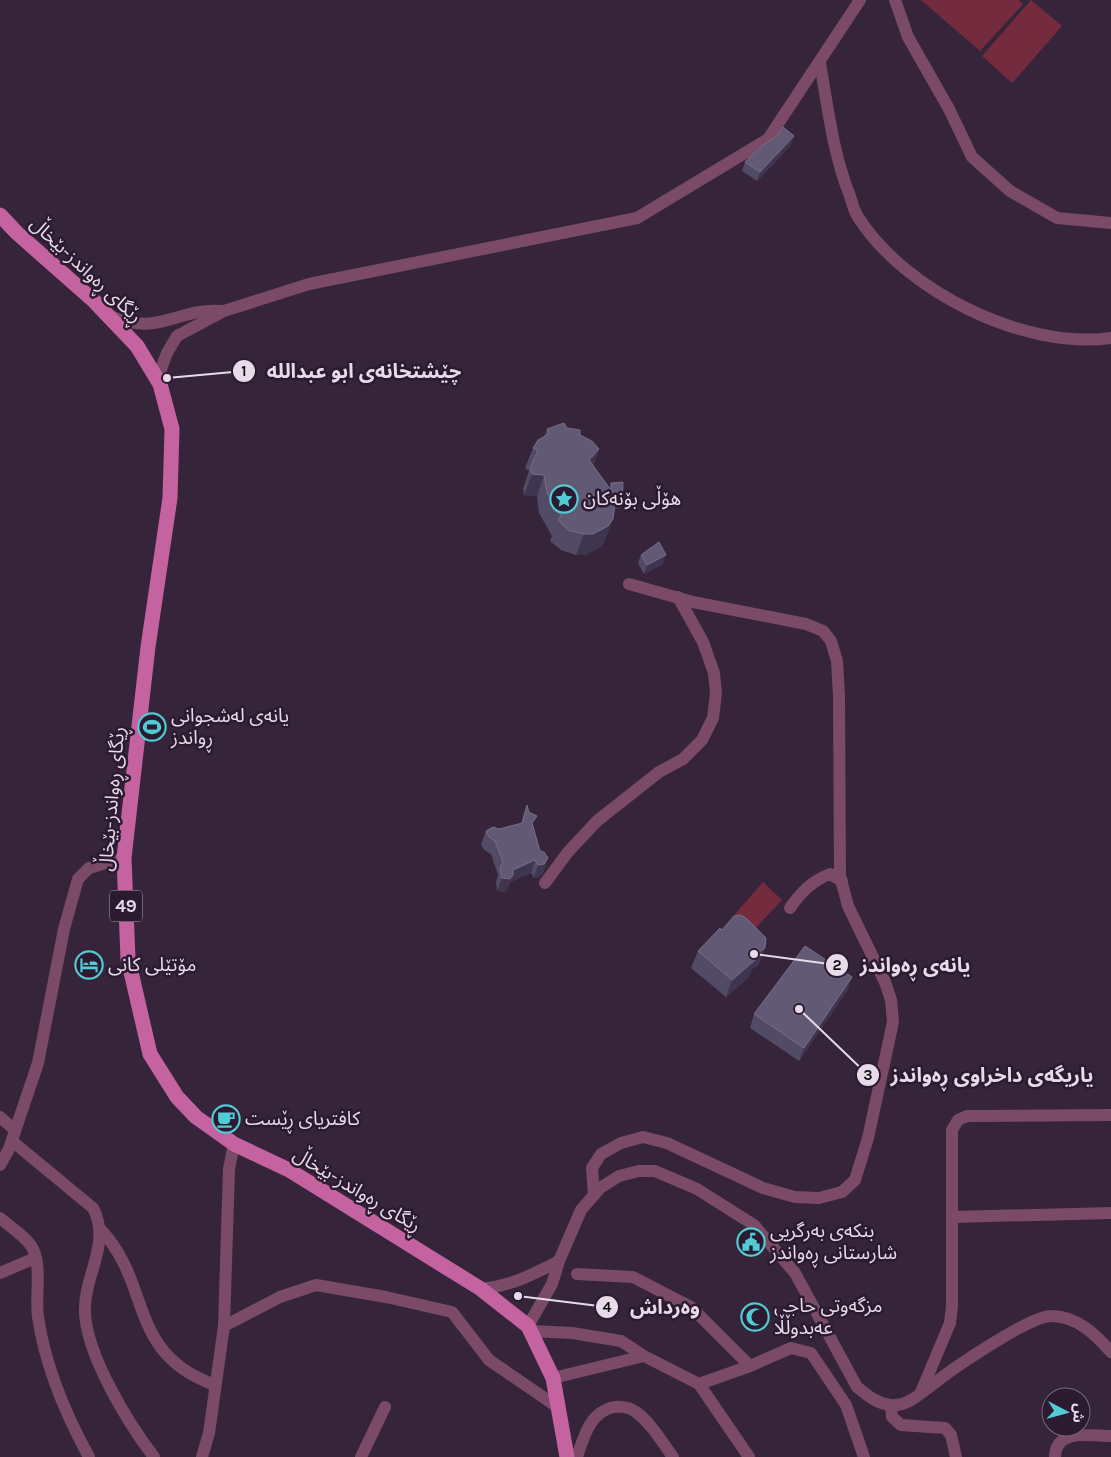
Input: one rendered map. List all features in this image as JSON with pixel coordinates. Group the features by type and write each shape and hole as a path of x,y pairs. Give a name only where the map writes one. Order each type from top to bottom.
{"main road":[{"name":"ڕێگای ڕەواندز-بێخاڵ","path":"0,215 17,233 107,314 137,346 160,384 172,430 170,498 148,647 124,858 128,959 150,1054 177,1097 196,1117 234,1144 312,1184 385,1232 481,1289 530,1328 553,1378 567,1457"}],"street":[{"path":"160,384 161,369 167,353 177,336 224,311 309,284 637,218 768,139 860,0"},
{"path":"895,0 908,37 949,109 972,157 1010,191 1056,218 1111,223"},
{"path":"820,63 839,169 858,217 895,261 937,293 980,316 1032,332 1093,341 1111,338"},
{"path":"107,314 127,323 153,325 207,310 224,311"},
{"path":"594,1195 592,1168 601,1154 621,1144 643,1137 667,1143 764,1188 795,1197 820,1198 842,1192 855,1180 868,1138 893,1022 891,1000 885,982 848,906 842,881 839,696 837,661 831,641 823,631 806,624 678,597 628,584"},
{"path":"545,883 568,852 596,821 658,772 683,759 702,740 713,718 716,692 714,673 702,642 678,597"},
{"path":"0,1165 14,1136 38,1063 64,929 78,878 89,868 124,858"},
{"path":"790,908 800,894 820,878 830,874 842,881"},
{"path":"921,1392 950,1323 952,1306 952,1130 958,1120 967,1116 1111,1115"},
{"path":"0,1117 14,1136 93,1208 100,1221 98,1248 87,1291 85,1312 89,1338 100,1366 120,1403 141,1440 154,1457"},
{"path":"202,1457 209,1433 224,1326 229,1169 234,1144"},
{"path":"749,1457 699,1384 644,1356 621,1341 530,1328 552,1284 559,1261 581,1210 600,1188 619,1176 655,1171 697,1189 754,1225 795,1273 858,1387 873,1401 891,1405 908,1403 921,1392 990,1346 1036,1320 1050,1316 1080,1323 1111,1352"},
{"path":"952,1216 1111,1213"},
{"path":"0,1218 32,1246 35,1258 38,1318 45,1351 78,1437 89,1457"},
{"path":"100,1229 118,1250 141,1311 166,1355 179,1368 194,1377 215,1385"},
{"path":"0,1273 35,1258"},
{"path":"481,1289 518,1282 559,1261"},
{"path":"577,1274 634,1277 691,1307 750,1366"},
{"path":"224,1326 280,1296 316,1286 386,1297 452,1312 489,1360 559,1408"},
{"path":"699,1384 750,1366 790,1348 811,1353 846,1404 864,1457"},
{"path":"553,1378 644,1356"},
{"path":"891,1405 892,1418 901,1425 945,1428 951,1435 956,1457"},
{"path":"361,1457 385,1406"},
{"path":"577,1457 592,1420 603,1410 624,1406 636,1412 648,1424 673,1457"},
{"path":"1055,1457 1055,1449 1060,1441 1066,1437 1111,1436"}],"shaded area":[{"path":"921,0 1018,0 1023,4 980,51"},
{"path":"1031,0 1062,26 1012,83 982,56"},
{"path":"763,882 782,900 752,932 735,914"}],"building":[{"path":"783,127 794,136 760,172 745,162 764,144 776,137"},
{"path":"564,423 567,428 580,430 580,435 592,441 599,449 589,460 616,497 613,519 608,526 593,534 568,530 558,520 561,516 547,493 544,475 532,474 530,468 538,450 533,448 538,440 549,434 547,429"},
{"path":"623,482 622,504 615,504 616,497 611,490 611,483"},
{"path":"659,542 666,555 647,565 641,555"},
{"path":"527,805 529,812 537,816 532,823 540,851 544,852 548,858 544,864 538,865 535,860 513,870 513,875 510,879 502,878 500,869 503,862 495,841 489,837 486,831 493,827 499,829 522,823"},
{"path":"740,915 746,918 766,938 765,948 751,958 755,960 732,980 698,951 720,928 722,930 734,916"},
{"path":"805,946 852,977 804,1048 754,1014"}],"place":[{"name":"چێشتخانەی ابو عبدالله","path":"167,378"},
{"name":"هۆڵی بۆنەکان","path":"564,499"},
{"name":"یانەی لەشجوانی ڕواندز","path":"152,727"},
{"name":"یانەی ڕەواندز","path":"754,954"},
{"name":"مۆتێلی کانی","path":"89,965"},
{"name":"یاریگەی داخراوی ڕەواندز","path":"799,1009"},
{"name":"کافتریای ڕێست","path":"226,1119"},
{"name":"بنکەی بەرگریی شارستانی ڕەواندز","path":"751,1242"},
{"name":"وەرداش","path":"518,1296"},
{"name":"مزگەوتی حاجی عەبدوڵڵا","path":"755,1317"}]}
